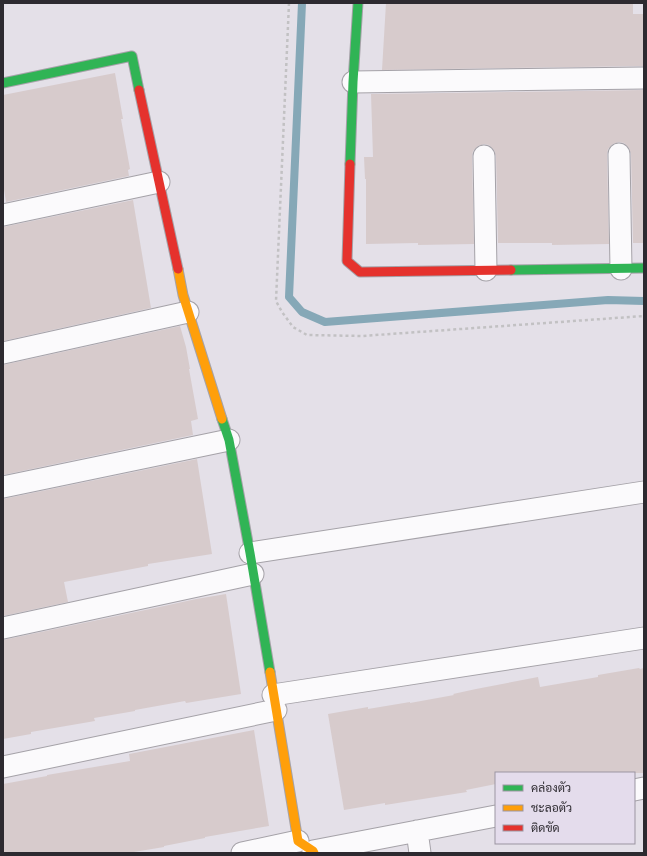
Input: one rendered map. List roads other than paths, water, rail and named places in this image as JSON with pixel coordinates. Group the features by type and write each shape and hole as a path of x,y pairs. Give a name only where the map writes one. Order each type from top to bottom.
{"street":[{"path":"358,3 353,82 347,261 360,272 644,268"},
{"path":"3,82 132,56 183,295 229,440 250,553 275,703 308,848"},
{"path":"353,82 644,78"},
{"path":"619,154 621,269"},
{"path":"484,156 486,270"},
{"path":"3,215 159,182"},
{"path":"3,353 188,312"},
{"path":"3,487 229,440"},
{"path":"250,553 644,492"},
{"path":"3,628 253,574"},
{"path":"3,767 275,703 644,638"},
{"path":"242,853 308,848 417,831 495,816"},
{"path":"417,831 420,853"}],"waterway":[{"path":"302,3 289,297 302,312 325,322 608,300 644,301"}]}
